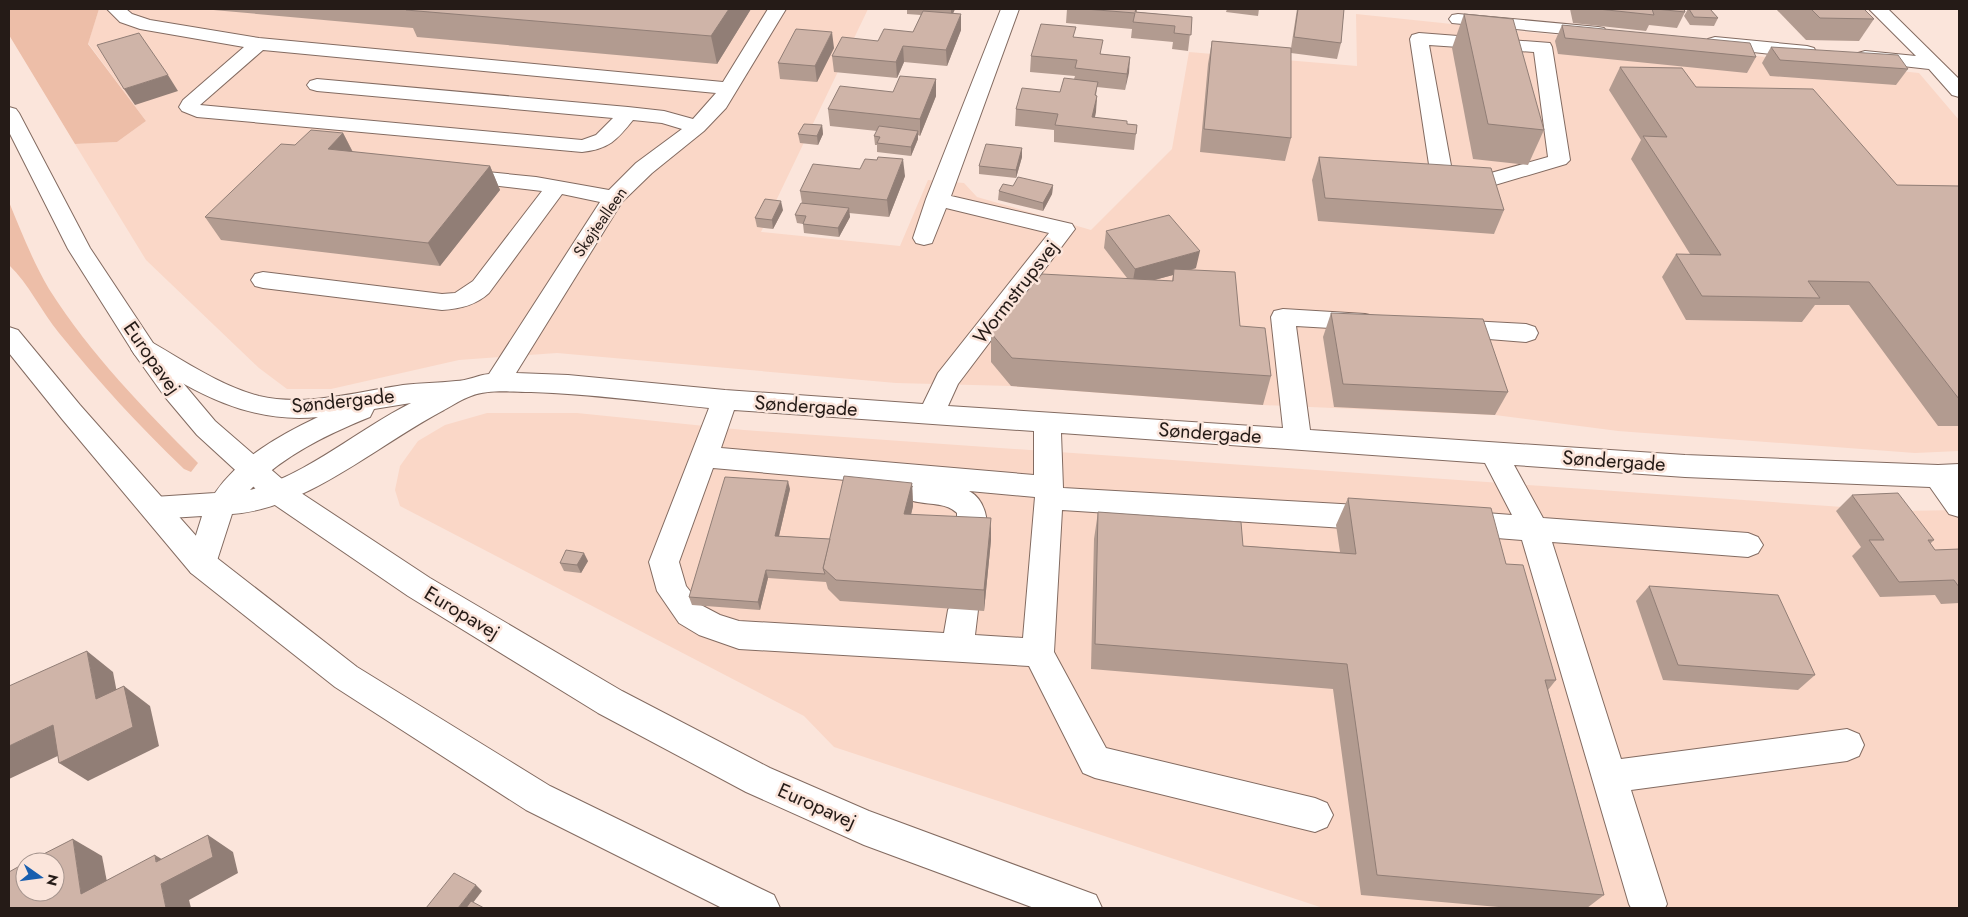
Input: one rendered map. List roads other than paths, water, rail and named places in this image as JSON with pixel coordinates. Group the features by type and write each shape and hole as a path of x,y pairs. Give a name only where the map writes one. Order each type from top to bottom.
{"street":[{"path":"116,9 126,18 146,25 260,44 729,88"},
{"name":"Skøjtealleen","path":"497,382 614,198 644,168 697,127 719,104 777,9"},
{"path":"924,238 937,199 1010,9"},
{"path":"1878,9 1935,64 1959,91"},
{"path":"1458,19 1617,34"},
{"path":"1441,171 1419,39 1543,47 1559,160 1488,181"},
{"path":"1697,42 1826,54"},
{"path":"260,44 193,100 189,107 197,111 300,102 628,114 672,118 697,127"},
{"path":"300,102 351,52"},
{"path":"1846,56 1935,64"},
{"path":"300,102 582,146 606,140 628,114"},
{"name":"Europavej","path":"9,113 79,249 144,349 206,428 279,493 419,586 610,702 758,780 864,827 1083,908"},
{"path":"438,173 556,187 614,198"},
{"path":"263,280 442,302 460,300 476,292 481,287 556,187"},
{"name":"Wormstrupsvej","path":"932,414 947,380 1064,229 937,199"},
{"path":"1298,440 1283,317 1390,324"},
{"path":"1429,326 1526,333"},
{"path":"9,336 70,412 202,564 346,677 538,798 761,908"},
{"name":"Søndergade","path":"144,349 200,382 241,400 263,406 288,408 330,406 404,394 462,389 497,382 568,384 725,400 1685,466 1948,475"},
{"name":"Søndergade","path":"154,508 247,502 279,493 330,465 416,413 462,389"},
{"name":"Søndergade","path":"202,564 222,505 254,470 316,430 347,415 404,394"},
{"path":"725,400 664,562 672,591 690,614 710,625 739,635 1038,653"},
{"path":"1047,422 1048,492 1038,653 1095,762 1315,815"},
{"path":"1494,453 1533,527 1648,904"},
{"path":"703,457 1048,492 1404,520"},
{"path":"825,468 854,487 955,497 965,502 974,517 972,539"},
{"path":"1948,475 1959,506"},
{"path":"1434,521 1533,527 1748,545"},
{"path":"958,648 963,610"},
{"path":"1609,778 1847,745"}]}
